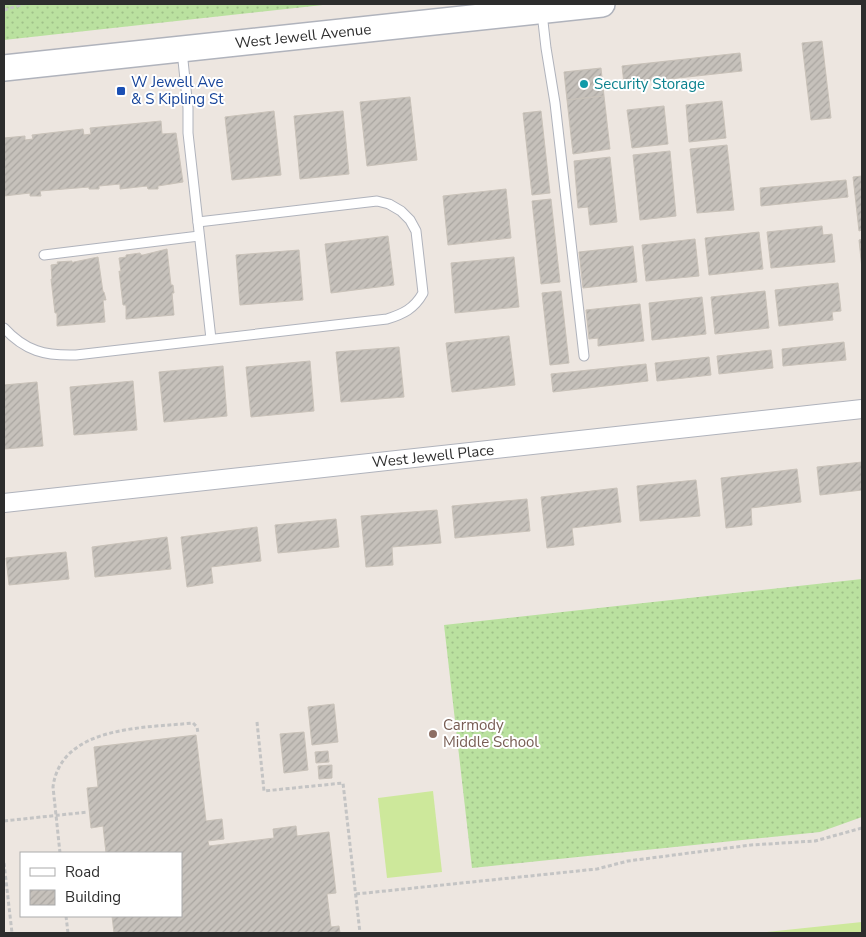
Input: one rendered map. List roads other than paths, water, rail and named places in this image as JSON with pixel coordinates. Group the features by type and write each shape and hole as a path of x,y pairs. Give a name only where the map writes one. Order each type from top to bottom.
{"main road":[{"name":"West Jewell Avenue","path":"4,68 602,4"}],"street":[{"name":"West Jewell Place","path":"4,503 862,409"}],"lane":[{"path":"542,10 555,103 584,356"},
{"path":"182,50 188,108 188,133 211,339"},
{"path":"4,328 14,339 27,348 58,356 387,319 411,310 418,302 422,293 416,231 410,220 401,211 389,204 377,201 198,222"},
{"path":"44,254 199,236"}],"place":[{"name":"Security Storage","path":"584,84"},
{"name":"W Jewell Ave & S Kipling St","path":"121,91"},
{"name":"Carmody Middle School","path":"433,734"}]}
